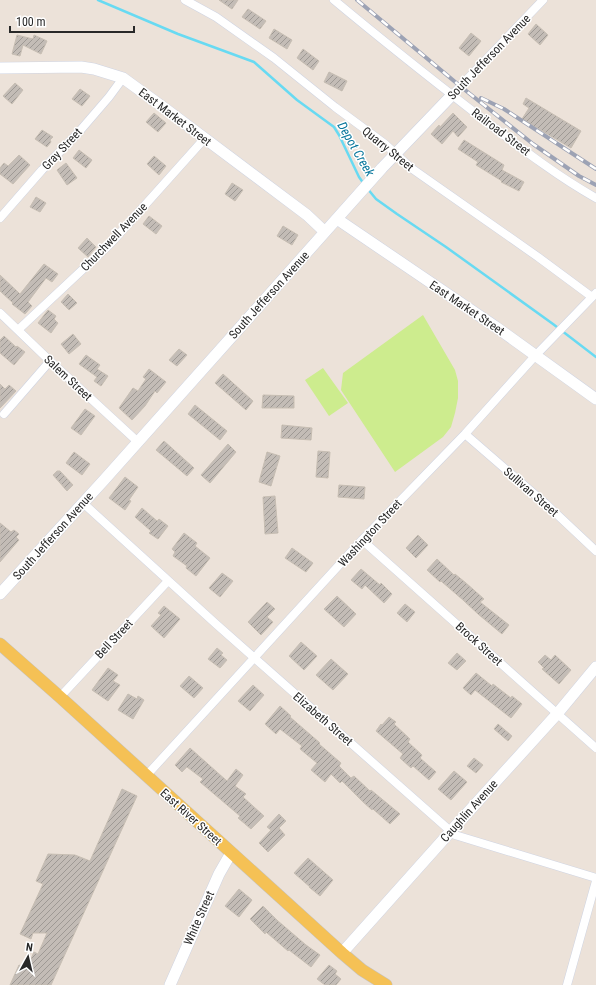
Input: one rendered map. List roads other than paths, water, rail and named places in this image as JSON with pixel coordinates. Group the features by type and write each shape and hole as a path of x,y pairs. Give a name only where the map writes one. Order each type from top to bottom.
{"main road":[{"name":"East River Street","path":"0,644 342,953 362,970 386,985"}],"street":[{"name":"Railroad Street","path":"334,0 522,149 577,187 596,198"},
{"name":"South Jefferson Avenue","path":"0,594 138,442 366,186 543,0"},
{"name":"Quarry Street","path":"192,1 274,58 335,107 385,144 412,168 594,295"},
{"name":"East Market Street","path":"0,68 81,67 94,69 123,78 307,215 325,232"},
{"name":"Gray Street","path":"0,218 42,170 78,133 123,78"},
{"name":"Churchwell Avenue","path":"18,330 111,243 205,138"},
{"name":"East Market Street","path":"337,219 496,327 596,399"},
{"name":"Washington Street","path":"146,776 362,540 465,434 535,356 594,295"},
{"name":"Salem Street","path":"0,313 138,442"},
{"path":"4,414 50,361"},
{"name":"Sullivan Street","path":"465,434 547,505 596,551"},
{"name":"Elizabeth Street","path":"83,503 254,658 455,835 596,878"},
{"name":"Brock Street","path":"362,540 596,748"},
{"name":"Bell Street","path":"60,697 168,580"},
{"name":"Caughlin Avenue","path":"342,953 557,714 596,667"},
{"name":"White Street","path":"170,985 219,874 232,853"},
{"path":"567,985 596,881"}],"waterway":[{"name":"Depot Creek","path":"98,0 178,34 254,62 297,100 334,127 364,184"},
{"name":"Depot Creek","path":"367,188 376,199 446,247 596,357"}],"railway":[{"path":"357,0 460,86 533,144 579,176 596,185"},
{"path":"481,98 504,109 596,169"}]}
